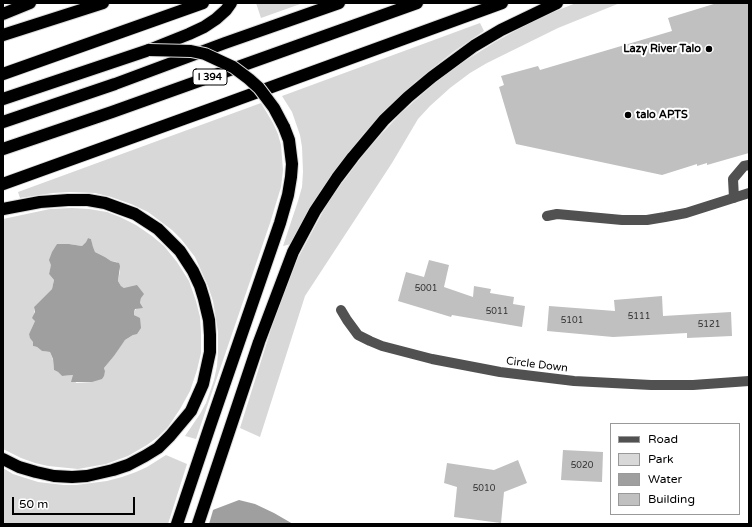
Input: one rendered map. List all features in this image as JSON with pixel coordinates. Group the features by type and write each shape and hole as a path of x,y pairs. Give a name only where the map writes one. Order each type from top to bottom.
{"highway":[{"path":"3,14 30,3"},
{"path":"3,35 103,3"},
{"path":"3,74 203,3"},
{"path":"3,99 149,50 204,27 216,19 231,3"},
{"path":"3,122 115,84 224,43 339,3"},
{"name":"I 394","path":"3,150 417,3"},
{"path":"3,184 230,103 502,3"},
{"path":"198,524 262,335 294,252 315,211 337,178 384,120 432,76 474,46 501,30 557,3"},
{"path":"149,50 185,51 205,54 233,67 249,79 259,88 274,108 284,127 292,164 288,195 280,223 177,524"},
{"path":"3,209 40,202 88,200 105,203 135,214 158,229 180,251 193,271 204,299 209,320 210,335 210,352 203,384 191,411 158,448 145,456 128,465 113,470 86,476 72,477 54,476 36,472 20,467 3,459"}],"street":[{"path":"734,198 733,179 744,166 749,165"},
{"path":"547,216 557,214 622,220 647,220 686,212 749,193"},
{"name":"Circle Down","path":"341,310 358,335 370,342 432,358 500,372 574,382 629,384 693,385 749,381"}],"green space":[{"path":"256,3 303,3 261,18"},
{"path":"576,3 620,3 558,28 487,63 470,73 450,88 418,119 392,163 305,296 260,437 240,428 273,323 298,258 330,199 361,158 401,113 457,66 522,27 546,15"},
{"path":"480,23 484,31 453,52 415,82 364,133 332,174 307,213 291,244 283,246 302,187 303,172 300,135 292,112 282,96"},
{"path":"261,103 273,123 281,145 283,170 281,187 196,439 185,436 206,403 214,380 217,366 218,332 213,301 195,257 172,230 148,212 131,204 95,193 53,193 20,198 18,192"},
{"path":"72,208 107,212 136,225 152,236 164,246 177,262 189,281 200,317 201,353 197,370 190,391 168,427 147,445 128,456 106,464 78,469 35,463 3,449 3,219 50,209","holes":["88,238 91,239 95,252 111,261 117,262 120,271 118,281 121,286 141,298 140,303 134,312 134,315 137,317 133,335 125,340 104,368 105,371 92,382 76,383 73,375 62,376 54,370 50,352 42,351 33,346 33,342 29,334 35,321 34,307 52,289 54,280 49,274 57,244 82,246"]},
{"path":"166,455 187,464 168,524 3,524 3,468 13,474 38,482 76,485 107,481 122,477 147,467"}],"water":[{"path":"88,238 91,239 95,252 111,261 119,263 118,281 121,286 124,288 137,285 144,294 140,303 143,308 135,309 134,312 134,315 140,318 141,328 137,334 125,340 104,368 105,371 102,379 92,382 71,382 73,375 62,376 54,370 53,359 50,352 42,351 33,346 33,342 29,334 35,321 32,318 35,312 34,307 52,289 54,280 49,274 51,265 49,260 52,252 57,244 82,246"},
{"path":"239,500 255,504 293,524 184,524 197,516"}],"pier":[{"path":"214,507 209,524 182,524 196,514"}],"building":[{"name":"talo APTS","path":"717,3 749,3 749,153 707,165 707,163 697,166 697,164 662,175 516,144 499,87 504,85 501,76 538,66 540,70 672,31 668,18"},
{"path":"429,260 449,265 444,287 473,297 474,286 491,289 490,293 514,297 513,304 525,306 522,327 452,315 451,317 398,301 406,272 424,277"},
{"path":"662,296 663,316 731,312 732,336 687,338 687,333 613,337 547,331 549,306 615,311 614,300"},
{"path":"563,450 603,452 602,482 561,480"},
{"path":"518,460 527,483 504,492 501,523 454,517 457,487 444,483 447,463 494,470"}],"place":[{"name":"Lazy River Talo","path":"709,49"},
{"name":"talo APTS","path":"628,115"}]}
